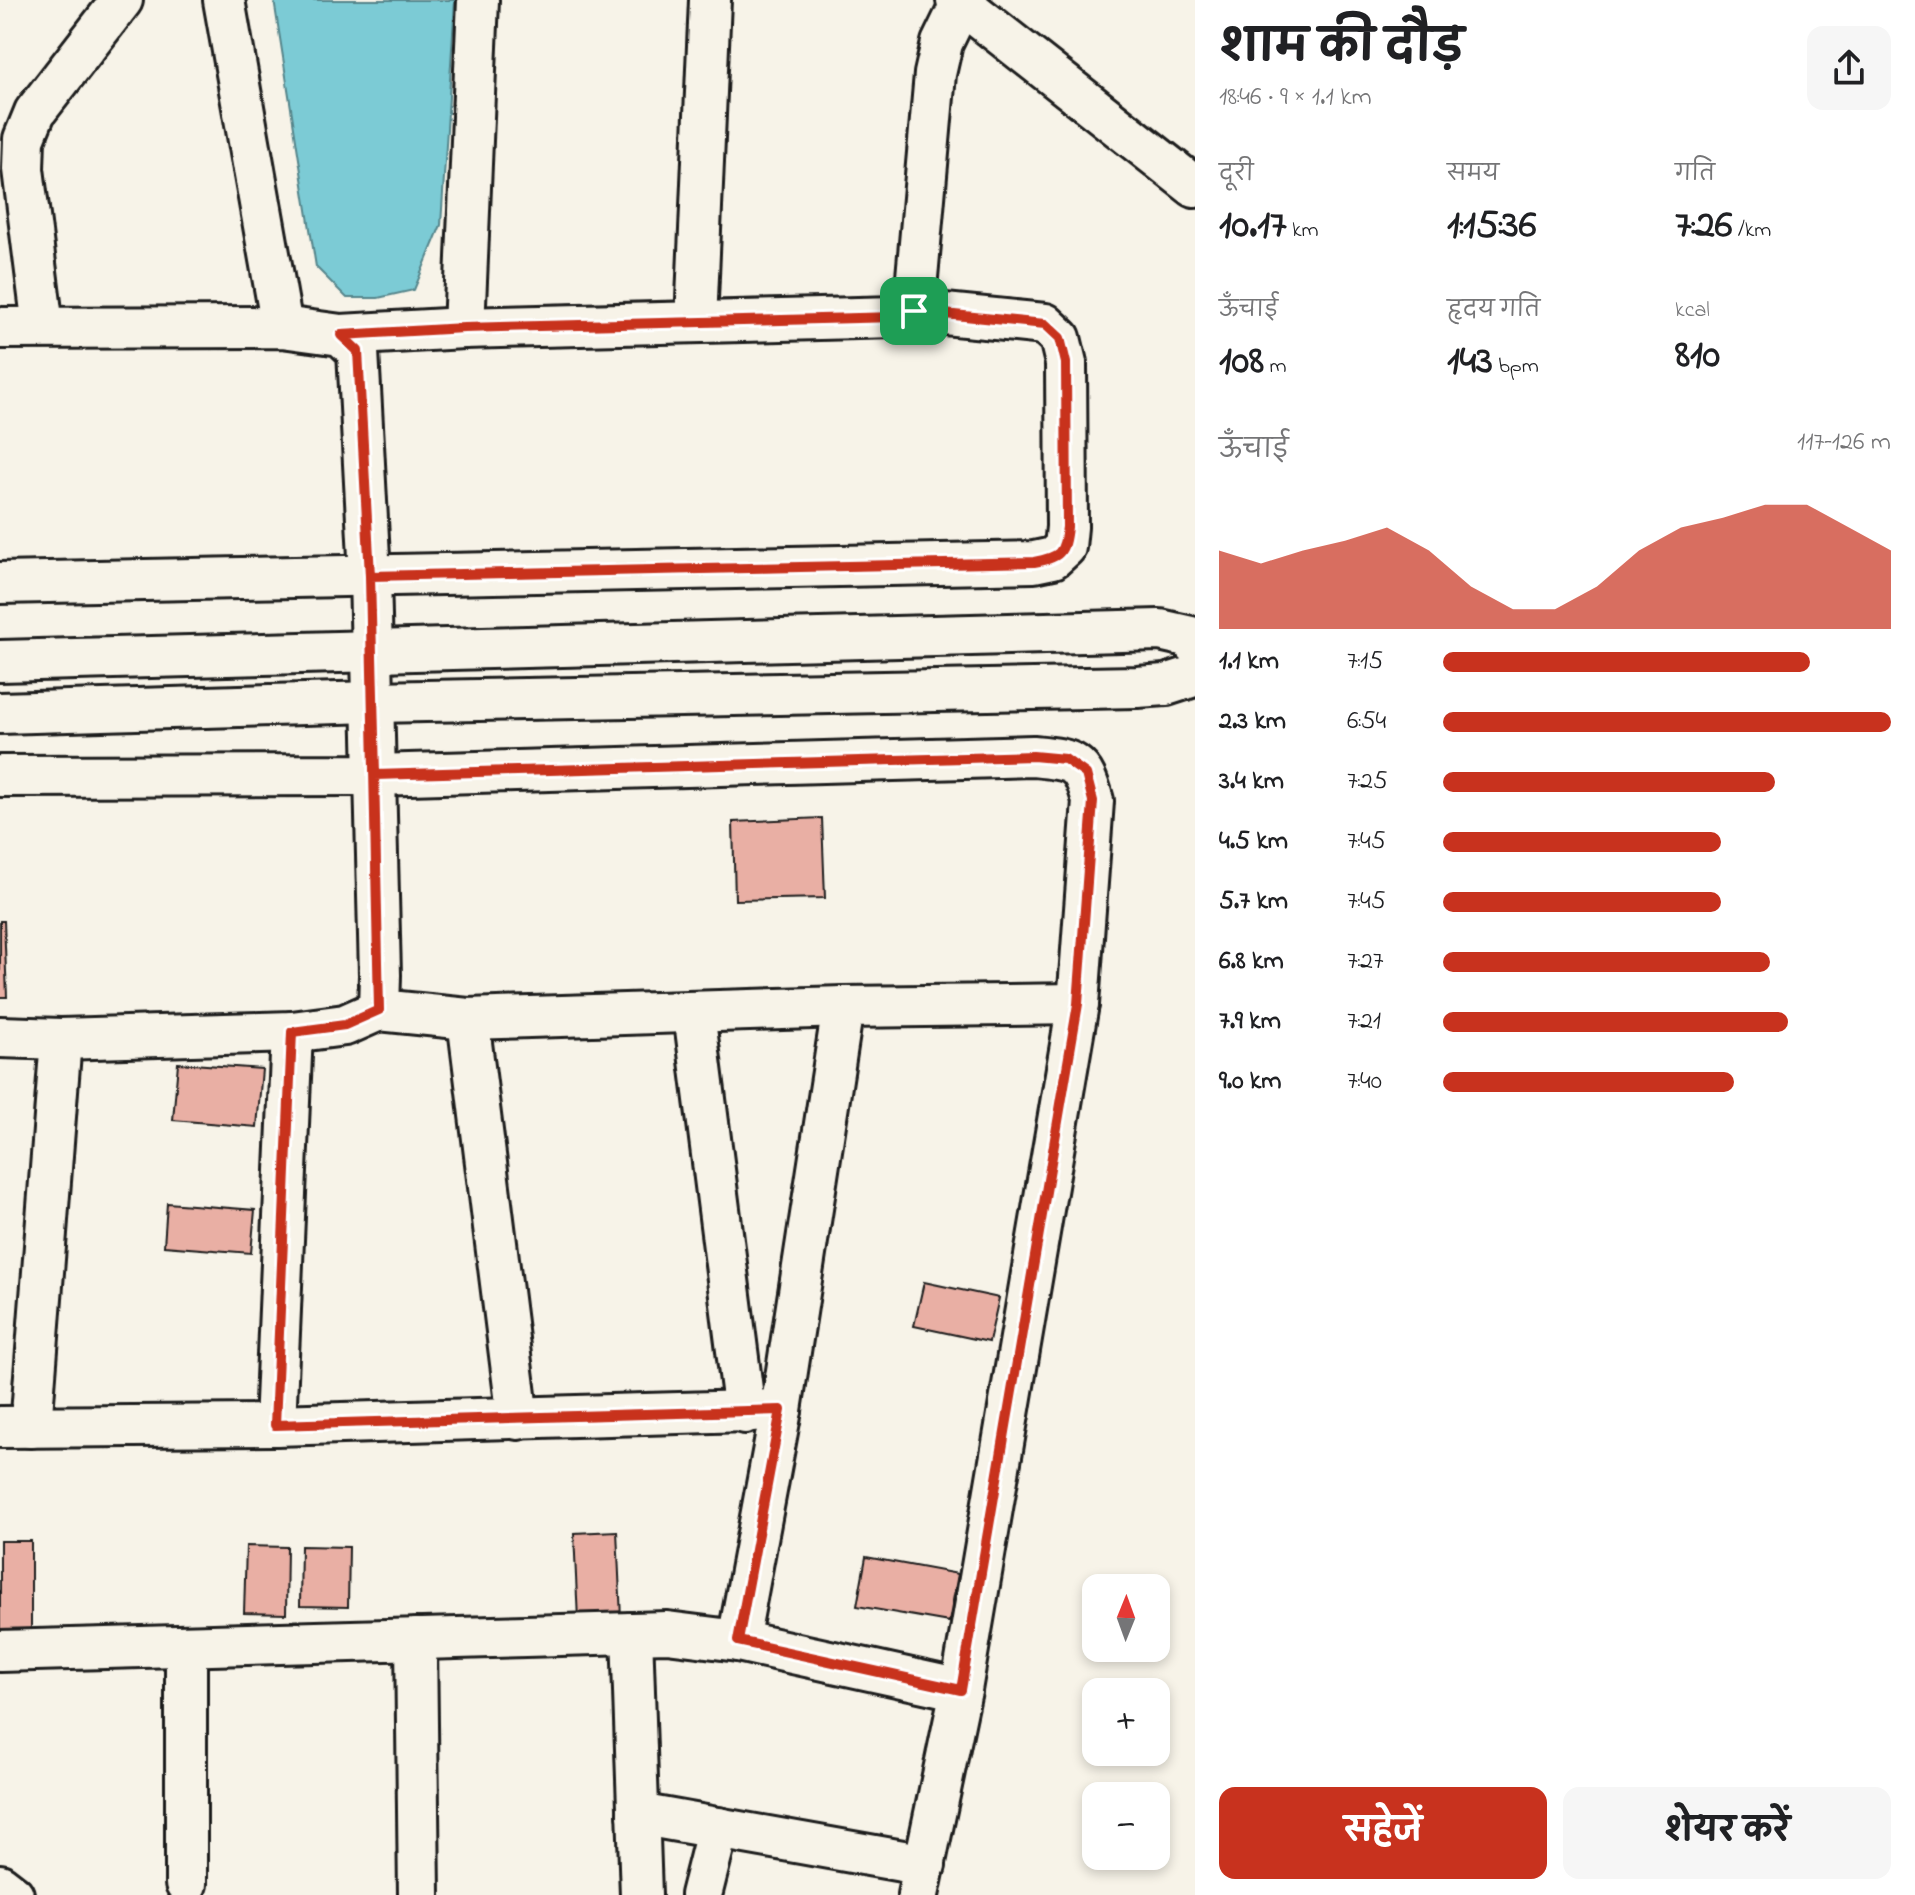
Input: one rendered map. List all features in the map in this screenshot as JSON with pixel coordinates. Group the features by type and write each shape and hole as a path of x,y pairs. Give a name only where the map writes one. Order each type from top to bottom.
{"street":[{"path":"43,327 23,169 24,139 35,112 122,0"},
{"path":"224,0 282,327"},
{"path":"464,328 478,0"},
{"path":"696,322 710,0"},
{"path":"914,311 935,74 942,43 959,2 1195,187"},
{"path":"0,328 282,327 341,335 464,328 896,317 914,311 1045,324 1060,338 1066,363 1067,527 1065,547 1053,558 1034,562 0,583"},
{"path":"341,335 358,351 370,576 379,1010"},
{"path":"0,661 1160,630 1191,637 1195,645"},
{"path":"0,713 373,702 1137,687 1166,685 1195,674"},
{"path":"0,776 375,775 1033,756 1065,759 1086,774 1093,801 1078,1004 961,1690 921,1880 718,1828 638,1814"},
{"path":"0,1037 61,1039 292,1032 345,1025 379,1010 468,1019 843,1007 1078,1004"},
{"path":"738,1641 763,1411 843,1007"},
{"path":"694,1013 763,1411"},
{"path":"468,1019 518,1419"},
{"path":"275,1425 292,1032"},
{"path":"61,1039 15,1427 275,1425 763,1411"},
{"path":"0,1651 667,1632 738,1641 961,1690"},
{"path":"632,1633 641,1895"},
{"path":"416,1639 419,1895"},
{"path":"186,1646 186,1884"},
{"path":"701,1895 718,1828"},
{"path":"0,1885 13,1895"}],"water":[{"path":"274,0 455,0 441,225 414,290 378,298 347,298 316,267"}],"building":[{"path":"822,818 825,898 735,900 733,822"},
{"path":"0,921 4,921 7,997 0,997"},
{"path":"178,1063 262,1069 257,1127 173,1120"},
{"path":"167,1203 255,1210 251,1253 164,1246"},
{"path":"924,1282 999,1298 989,1342 914,1326"},
{"path":"617,1531 621,1618 578,1620 574,1533"},
{"path":"0,1541 31,1541 31,1629 0,1629"},
{"path":"246,1546 287,1547 286,1614 244,1613"},
{"path":"301,1546 349,1547 348,1607 300,1606"},
{"path":"866,1557 958,1574 949,1622 857,1606"}],"route":[{"path":"914,311 896,317 464,328 341,335 358,351 370,576 379,1010 345,1025 292,1032 275,1425 781,1410 738,1641 961,1690 1078,1004 1093,801 1086,774 1065,759 1033,756 375,775 370,576 1034,562 1053,558 1065,547 1067,527 1066,363 1060,338 1045,324 914,311"}]}
